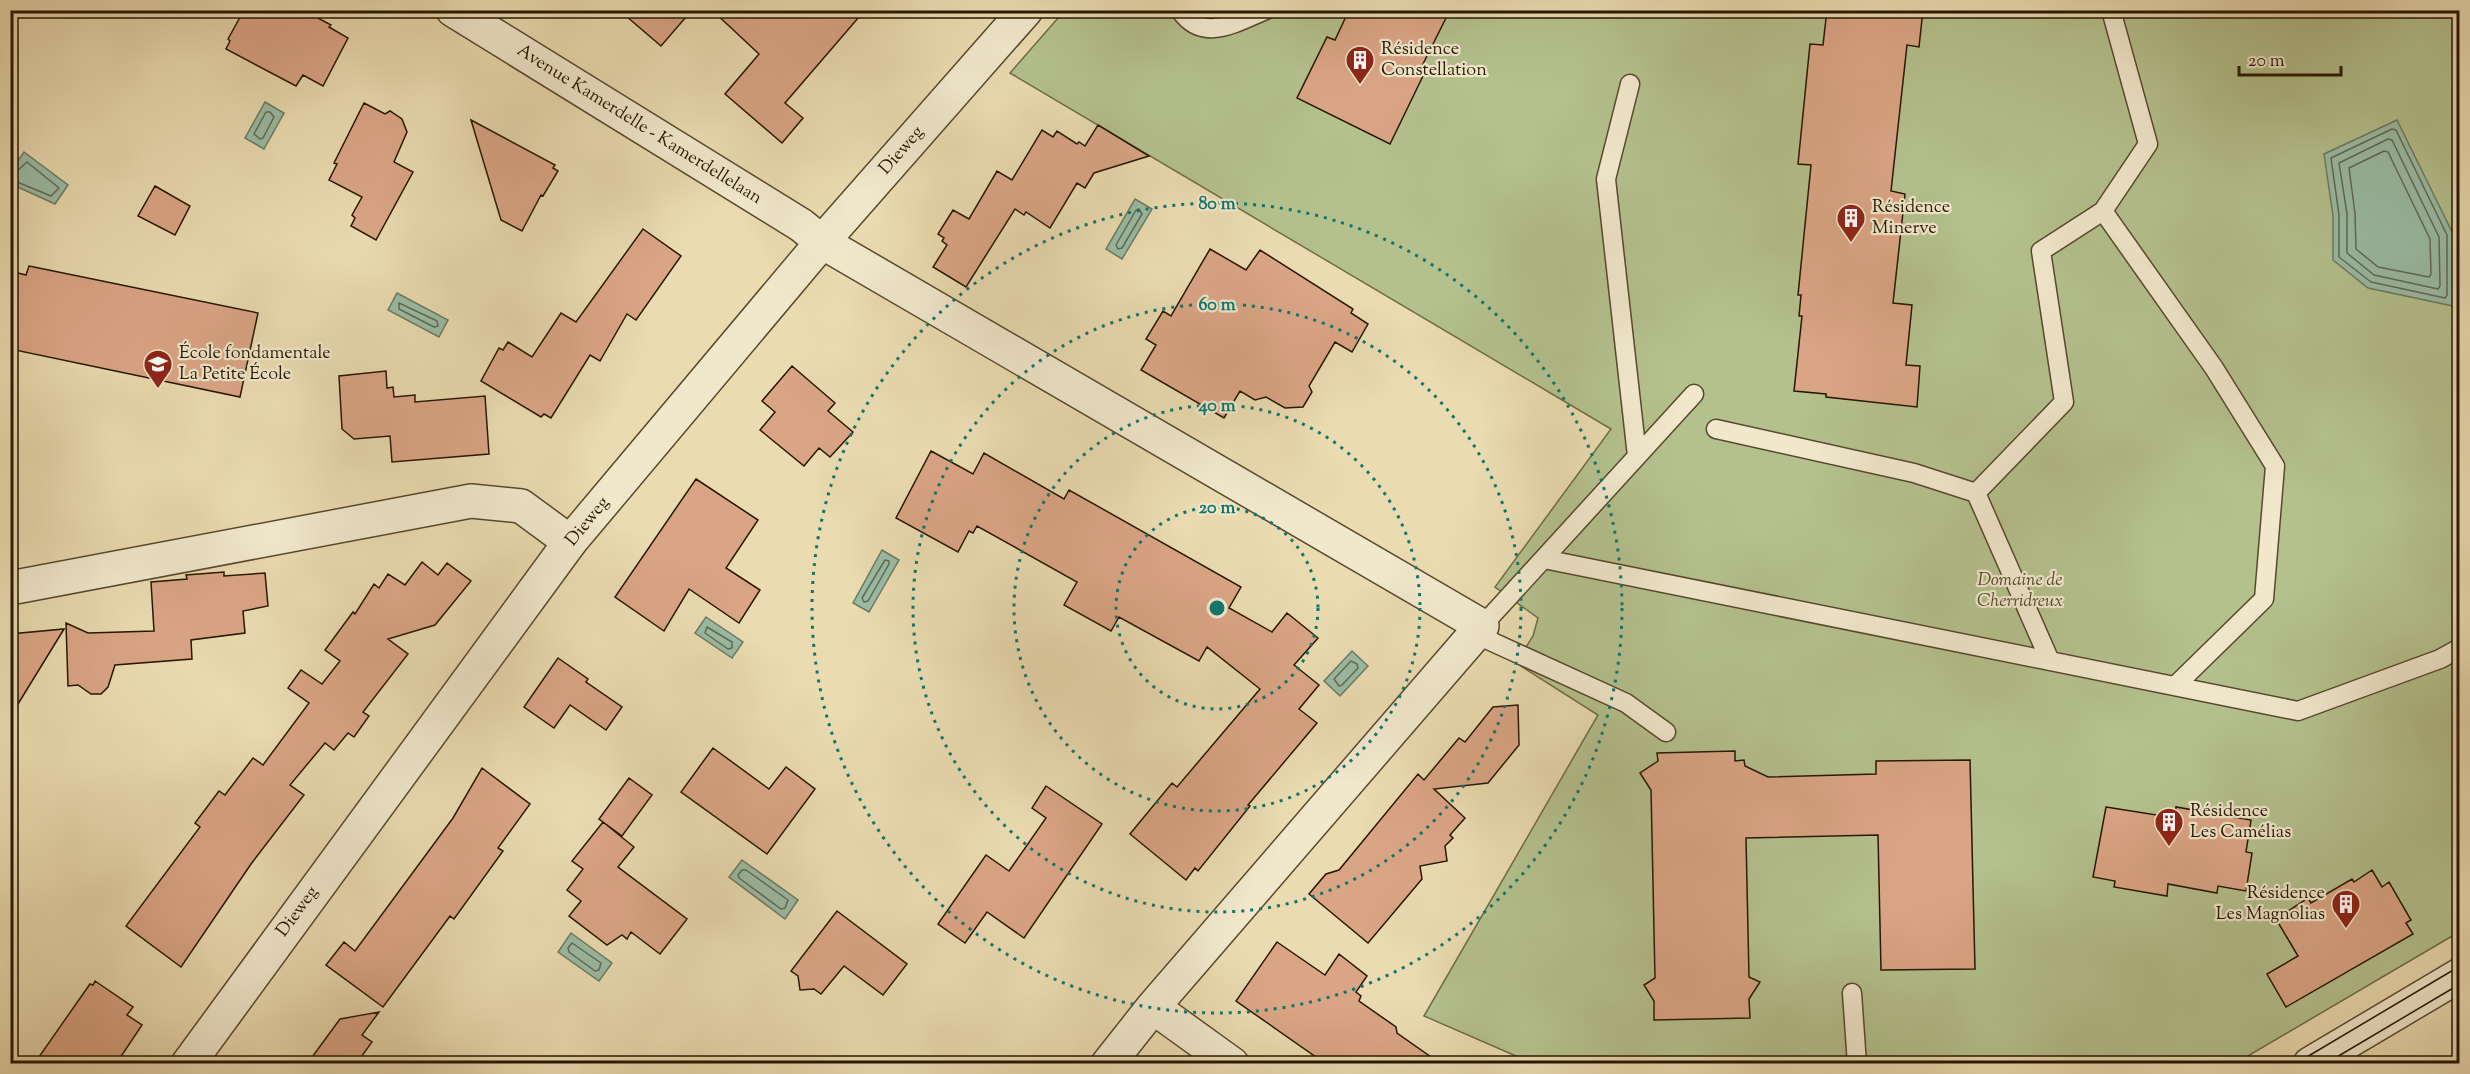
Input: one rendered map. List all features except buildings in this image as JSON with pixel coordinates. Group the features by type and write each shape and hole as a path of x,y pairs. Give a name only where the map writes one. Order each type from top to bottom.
{"street":[{"name":"Avenue Kamerdelle - Kamerdellelaan","path":"453,10 801,225 822,242 1479,630"},
{"name":"Dieweg","path":"188,1064 570,542 822,242 1026,10"},
{"path":"10,588 471,501 521,506 570,542"},
{"path":"1108,1064 1153,1007 1479,630"},
{"path":"2310,1064 2460,975"},
{"path":"1153,1007 1232,1064"}],"lane":[{"path":"1180,10 1188,22 1214,30 1266,10"},
{"path":"1976,493 2064,402 2041,251 2103,211 2148,144 2111,10"},
{"path":"1630,84 1606,179 1637,456"},
{"path":"2103,211 2214,368 2275,466 2264,599 2175,686"},
{"path":"1666,732 1626,703 1479,630 1694,394"},
{"path":"1716,429 1914,473 1976,493 2050,661"},
{"path":"1544,559 2298,711 2440,659 2460,648"},
{"path":"1852,993 1857,1064"}],"green space":[{"name":"Domaine de Cherridreux","path":"1065,10 2459,11 2459,932 2236,1063 1532,1063 1424,1016 1598,715 1516,663 1533,636 1538,618 1495,587 1611,429 1010,73"}],"water":[{"path":"265,102 284,113 264,149 245,138"},
{"path":"2397,120 2453,234 2453,306 2368,288 2333,260 2333,216 2324,154"},
{"path":"24,152 68,185 55,204 11,184 11,170"},
{"path":"1135,199 1152,209 1122,259 1106,249"},
{"path":"397,293 448,320 439,337 388,310"},
{"path":"882,550 899,560 869,612 853,603"},
{"path":"706,617 743,642 732,658 695,633"},
{"path":"1352,651 1368,666 1340,696 1324,681"},
{"path":"742,860 798,900 785,919 729,877"},
{"path":"571,933 612,963 599,981 558,952"}],"tram line":[{"path":"2295,1064 2460,966"},
{"path":"2325,1064 2460,984"}],"place":[{"name":"Résidence Constellation","path":"1360,86"},
{"name":"Résidence Minerve","path":"1851,244"},
{"name":"École fondamentale La Petite École","path":"158,390"},
{"name":"Résidence Les Camélias","path":"2169,848"},
{"name":"Résidence Les Magnolias","path":"2346,930"}]}
